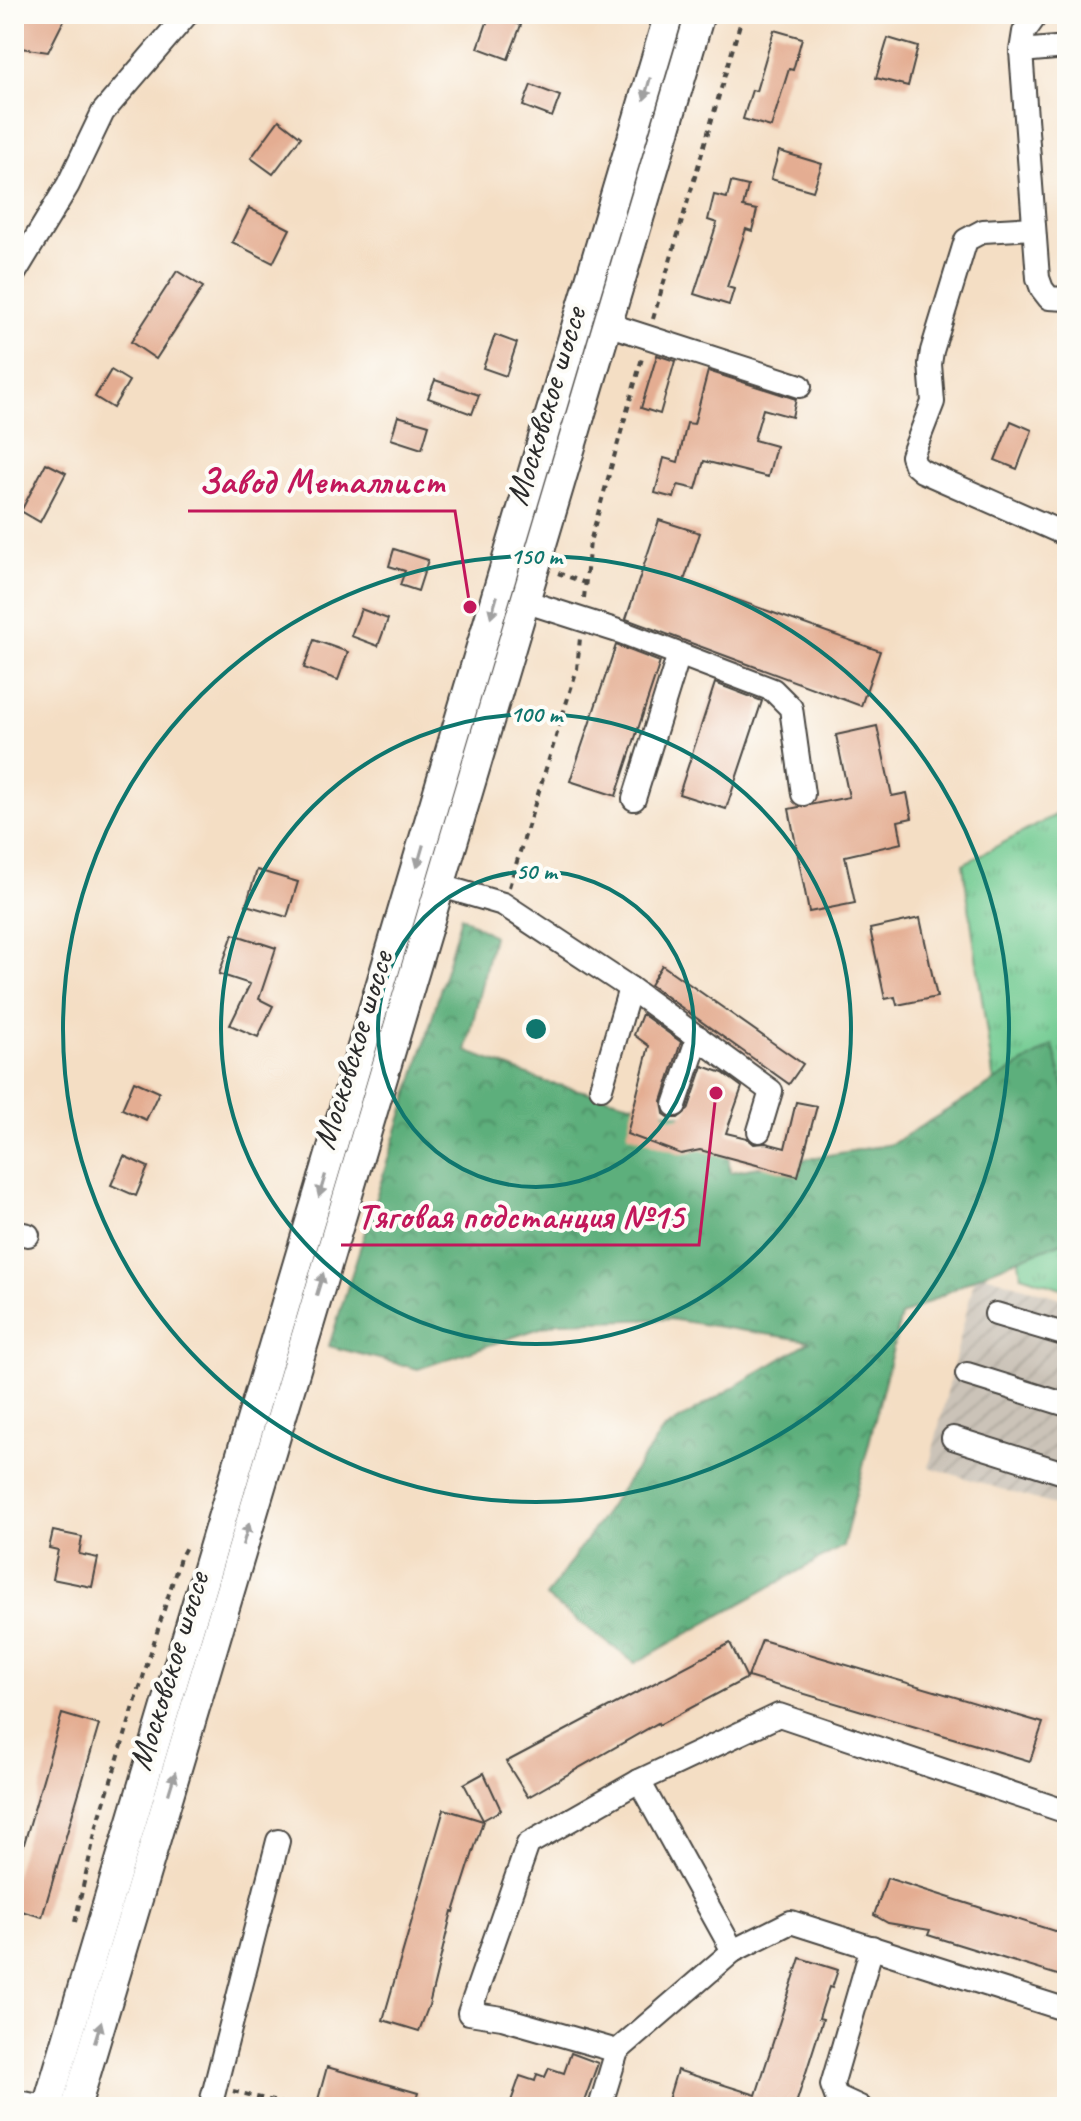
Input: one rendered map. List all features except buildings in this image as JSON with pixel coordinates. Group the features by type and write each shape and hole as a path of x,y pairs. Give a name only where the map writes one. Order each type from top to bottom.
{"main road":[{"name":"Московское шоссе","path":"46,2107 669,14"},
{"name":"Московское шоссе","path":"76,2107 700,14"}],"street":[{"path":"14,274 68,185 103,112 187,14"},
{"path":"1037,14 1024,32 1021,51 1038,278 1049,298 1067,299"},
{"path":"1021,51 1067,47"},
{"path":"1034,228 983,231 974,233 966,240 932,351 933,402 912,456 915,465 922,471 1067,535"},
{"path":"607,324 800,386"},
{"path":"524,601 582,618 773,690 791,708 803,794"},
{"path":"634,799 679,654"},
{"path":"438,885 503,904 630,988 771,1091 759,1131"},
{"path":"601,1088 630,988"},
{"path":"675,1105 698,1037"},
{"path":"996,1314 1067,1335"},
{"path":"967,1374 1067,1405"},
{"path":"953,1438 1067,1474"},
{"path":"617,2051 502,2018 469,2013 528,1844 639,1781 779,1715 1067,1812"},
{"path":"639,1781 733,1951"},
{"path":"212,2097 278,1841"},
{"path":"600,2107 617,2051 733,1951 791,1922 1067,2010"},
{"path":"860,2107 836,2096 832,2085 872,1947"},
{"path":"14,2101 46,2107"}],"path":[{"path":"503,904 577,669 590,542 743,14"},
{"path":"212,2097 297,2107"}],"shaded area":[{"path":"976,1272 1067,1300 1067,1509 929,1467"}],"green space":[{"path":"1067,809 1067,1290 1021,1275 963,864"},
{"path":"461,916 493,936 466,1051 546,1082 725,1126 730,1172 892,1144 1053,1045 1067,1100 1067,1240 989,1271 901,1316 843,1546 635,1663 546,1597 663,1430 810,1341 669,1319 558,1322 418,1369 329,1346 427,1036"}],"place":[{"name":"Завод Металлист","path":"470,607"},
{"name":"Тяговая подстанция №15","path":"716,1093"}]}
